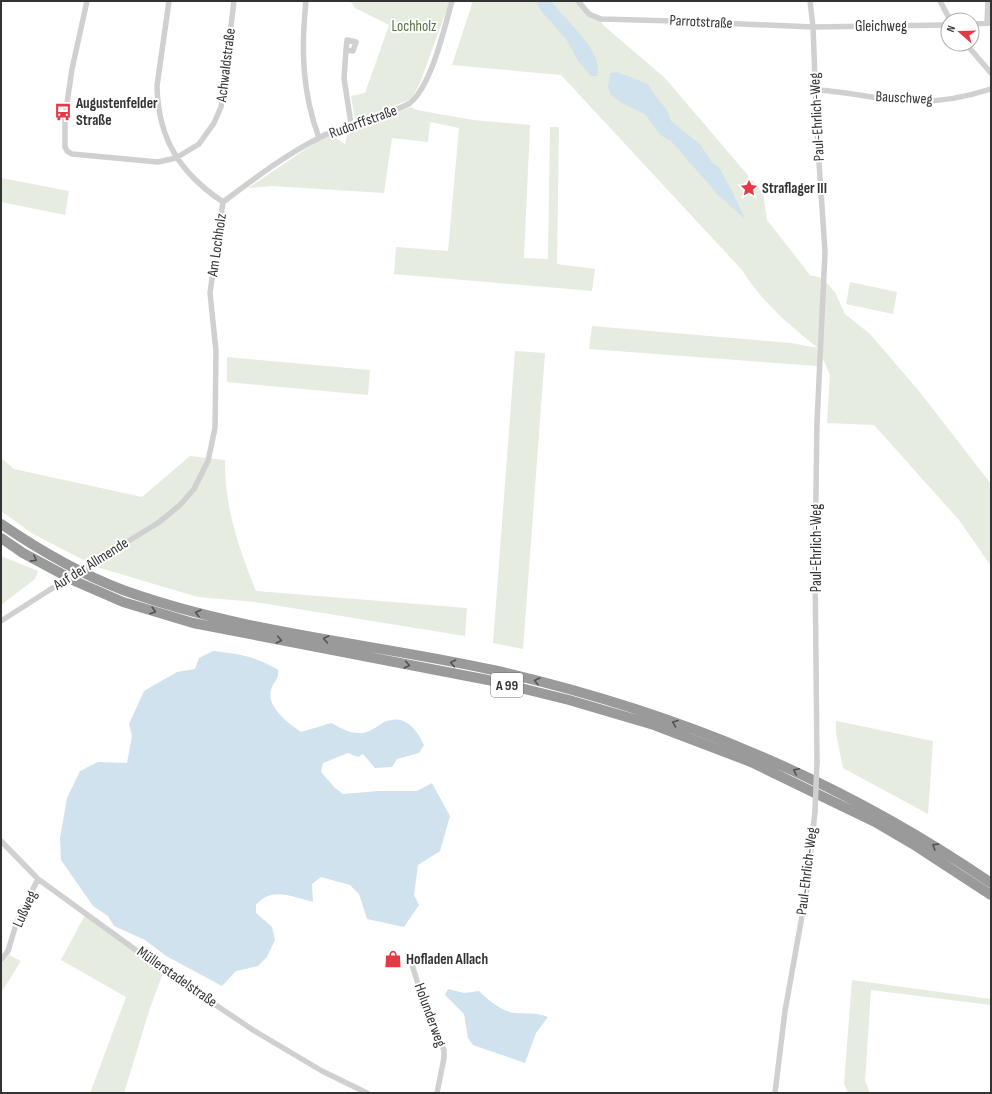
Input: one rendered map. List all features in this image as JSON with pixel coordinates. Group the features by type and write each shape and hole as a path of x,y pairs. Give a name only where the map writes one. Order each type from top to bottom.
{"highway":[{"name":"A 99","path":"1,524 29,543 82,572 123,590 195,612 238,622 492,670 575,690 654,715 753,752 791,768 920,836 991,883"},
{"name":"A 99","path":"1,538 23,553 77,582 123,602 193,623 488,680 568,700 654,725 751,762 875,822 916,846 991,895"}],"street":[{"path":"87,1 68,89 64,134 65,147 67,151 72,154 158,162 176,158"},
{"name":"Am Lochholz","path":"169,1 158,69 157,99 163,128 176,158 192,176 223,202 210,293 216,351 215,428 208,461 194,489 180,505"},
{"name":"Achwaldstraße","path":"176,158 191,150 207,134 221,107 234,1"},
{"path":"306,1 303,27 303,62 305,84 312,119 319,138"},
{"name":"Rudorffstraße","path":"223,202 241,190 253,178 319,138 351,124 404,106 414,100 436,56 452,1"},
{"name":"Parrotstraße","path":"578,1 589,14 604,20 674,20 813,27"},
{"name":"Paul-Ehrlich-Weg","path":"776,1093 785,1011 807,888 815,811 817,762 815,563 817,447 825,252 813,27 810,1"},
{"path":"940,1 946,12"},
{"path":"988,1 989,23"},
{"name":"Gleichweg","path":"813,27 940,25"},
{"path":"346,50 344,78 351,124"},
{"path":"973,52 991,73"},
{"name":"Bauschweg","path":"816,90 904,101 923,101 960,97 991,89"},
{"name":"Auf der Allmende","path":"1,620 158,523 180,505"},
{"name":"Müllerstadelstraße","path":"1,841 38,880 162,968 253,1030 322,1071 367,1093"},
{"name":"Lußweg","path":"1,960 8,951 17,921 38,880"},
{"name":"Holunderweg","path":"411,961 428,1017 444,1050 444,1058 437,1093"}],"green space":[{"name":"Lochholz","path":"350,1 450,1 420,83 411,99 355,121 351,96 365,93 389,25 355,8"},
{"path":"473,1 575,1 587,15 601,21 603,25 665,78 763,193 767,220 810,275 822,278 835,292 845,314 870,334 919,391 991,484 991,566 959,520 874,425 827,423 830,375 819,350 817,366 589,349 592,326 791,343 818,348 786,321 767,302 742,270 561,75 452,65"},
{"path":"411,107 417,110 473,120 530,125 524,258 548,259 550,127 559,127 557,264 595,269 592,291 394,274 396,247 448,251 459,128 430,122 428,142 392,138 384,193 272,186 248,188 315,143 324,131 345,144 349,127"},
{"path":"1,178 69,191 65,215 1,202"},
{"path":"850,282 897,292 893,314 846,304"},
{"path":"515,351 545,353 523,649 493,643"},
{"path":"227,357 370,370 368,395 227,382"},
{"path":"190,456 225,460 225,477 230,511 238,543 256,591 467,608 465,636 255,602 198,597 97,567 33,534 1,511 1,458 14,469 142,497"},
{"path":"1,556 38,571 35,579 1,605"},
{"path":"836,721 933,741 928,814 843,768 836,733"},
{"path":"85,915 163,973 149,1011 124,1093 90,1093 126,997 61,960"},
{"path":"9,955 21,961 1,993 1,965"},
{"path":"852,980 991,999 991,1005 871,990 865,1080 870,1093 848,1093 844,1084"}],"water":[{"path":"535,1 551,1 582,37 590,47 595,57 598,67 597,76 591,76 578,61 566,39 542,12"},
{"path":"617,72 648,84 667,110 671,121 701,145 712,163 719,167 745,219 718,195 671,141 660,135 646,115 620,102 610,94 608,87 610,73"},
{"path":"213,651 247,656 270,665 278,670 277,679 271,690 270,696 272,703 275,709 285,720 301,732 331,723 350,732 362,733 371,730 384,722 398,720 409,724 418,733 424,745 419,753 397,759 392,767 375,768 363,754 358,757 348,753 323,763 321,772 335,788 343,794 379,791 417,791 432,783 450,816 440,851 418,865 414,895 419,905 404,927 367,919 359,894 350,885 321,877 312,884 313,902 283,894 276,894 262,899 256,905 256,913 272,927 275,940 267,957 258,966 236,971 222,986 166,956 145,940 114,926 108,916 93,906 61,860 60,838 67,798 80,771 98,762 127,763 132,736 129,724 144,691 177,672 195,669 199,658"},
{"path":"448,989 464,993 479,991 486,998 509,1012 544,1015 548,1017 536,1033 525,1063 473,1045 468,1038 464,1014 445,995"}],"place":[{"name":"Augustenfelder Straße","path":"63,112"},
{"name":"Straflager III","path":"749,188"},
{"name":"Hofladen Allach","path":"393,959"}]}
